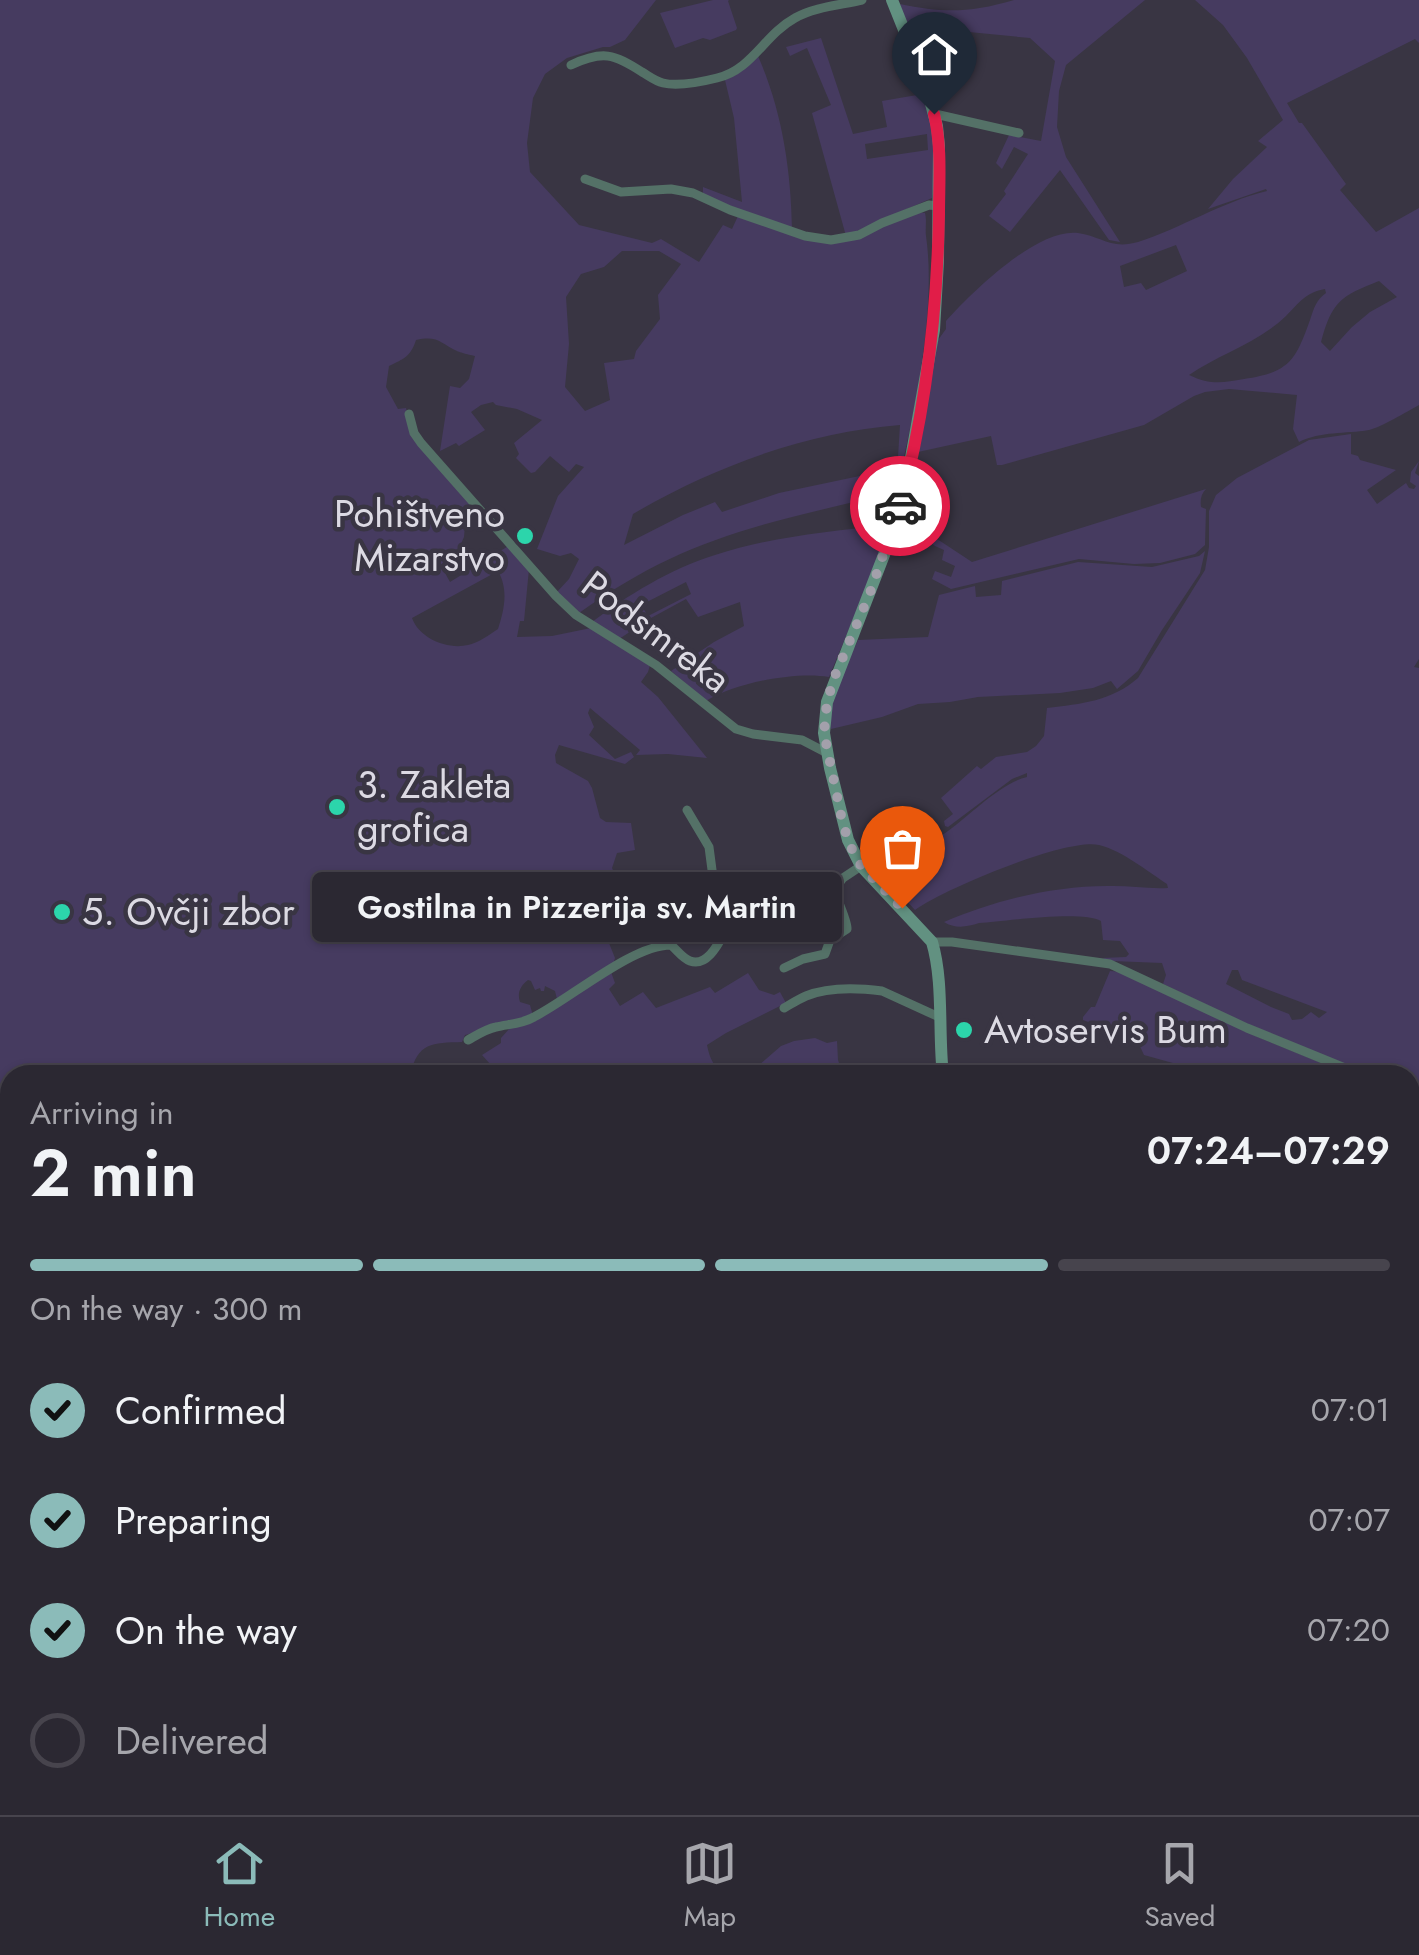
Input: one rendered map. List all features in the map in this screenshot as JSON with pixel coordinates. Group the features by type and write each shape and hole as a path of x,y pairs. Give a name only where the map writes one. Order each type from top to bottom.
{"street":[{"path":"571,65 589,56 618,56 667,84 721,77 748,64 756,49 793,18 862,0"},
{"path":"892,0 925,82 940,146 934,330 907,480 894,529 827,702 824,733 843,825 853,852 861,866 932,942 942,1065"},
{"path":"934,114 1019,134"},
{"path":"585,179 620,192 671,188 694,193 805,236 831,240 859,235 929,205 939,206"},
{"name":"Podsmreka","path":"410,414 421,443 576,615 656,665 736,728 752,734 802,740 827,753"},
{"path":"687,810 709,846 716,908 729,925 738,928 787,918 826,900 842,878 861,866"},
{"path":"784,968 826,954 830,940 847,929 835,891"},
{"path":"468,1040 493,1027 536,1017 606,971 655,947 671,944 683,957 699,962 729,925"},
{"path":"932,942 1110,964 1338,1065"},
{"path":"784,1008 820,992 873,990 939,1017"}],"shaded area":[{"path":"0,0 656,0 625,40 567,58 545,74 533,98 527,143 530,172 579,225 652,243 661,239 699,262 723,225 732,229 738,216 824,242 925,213 929,266 926,332 895,496 804,514 713,541 660,564 579,613 557,592 579,559 571,553 560,556 537,549 558,496 584,467 576,464 569,472 550,456 531,473 516,458 519,454 514,443 542,420 493,402 471,412 485,430 459,446 456,443 440,451 450,386 460,388 469,379 475,356 434,339 423,339 416,340 406,356 389,366 386,387 398,409 406,408 412,433 486,522 465,525 455,557 461,563 445,573 450,582 510,545 529,569 524,621 520,621 517,637 552,636 591,628 650,665 641,682 658,697 707,758 636,755 640,750 590,708 594,727 589,735 615,759 631,752 634,757 625,764 559,745 555,755 556,763 588,781 600,818 631,823 635,850 617,853 612,868 620,885 622,903 630,907 631,916 603,928 615,958 613,965 557,999 555,991 545,986 544,991 535,990 528,980 519,999 530,1005 533,1016 465,1035 462,1042 428,1046 413,1064 0,1065","holes":["622,251 659,251 681,264 658,295 660,319 634,359 604,363 610,400 585,411 565,387 569,344 566,297 581,274 604,267","900,425 898,457 888,459 888,470 779,493 722,512 715,502 624,545 633,514 695,481 796,444","498,571 504,607 498,629 480,641 460,646 443,644 427,637 416,625 412,618"]},
{"path":"729,0 736,30 675,48 660,13"},
{"path":"1014,0 1145,0 1066,65 1059,91 1057,127 1066,157 1120,242 1109,240 1060,170 1010,232 989,216 1028,154 1014,147 1002,169 996,163 1009,135 1041,141 1055,61 1030,38 907,26 900,4 957,10"},
{"path":"1195,0 1419,0 1419,43 1415,39 1287,103 1346,184 1340,190 1376,232 1419,208 1419,405 1374,428 1324,434 1299,442 1293,429 1297,395 1229,389 1194,396 1144,425 1002,465 997,465 991,436 918,452 938,340 946,329 946,321 1006,264 1062,234 1078,233 1120,244 1138,242 1267,191 1208,209 1267,147 1258,141 1283,120 1223,25","holes":["1176,245 1187,271 1146,290 1141,283 1124,287 1120,266","1379,281 1397,297 1370,312 1330,351 1321,342 1329,317 1347,296","1325,289 1326,293 1316,305 1294,355 1281,368 1222,382 1189,375 1263,334 1313,293"]},
{"path":"821,38 853,134 887,127 882,101 917,95 924,103 932,128 932,198 846,236 812,113 831,105 807,48 790,56 786,47","holes":["927,134 928,150 867,159 865,144"]},
{"path":"758,56 784,141 792,230 703,198 703,187 742,202 734,118 725,80"},
{"path":"1351,434 1351,454 1396,470 1367,490 1377,504 1406,483 1414,489 1411,472 1419,461 1415,473 1419,476 1419,659 1414,667 1419,668 1419,1065 1348,1065 1238,1020 1163,984 1166,975 1162,963 1102,958 1129,954 1120,941 1103,940 1101,921 1061,916 961,927 944,922 1048,891 1091,886 1168,888 1108,848 1083,845 1033,857 977,878 915,910 883,882 883,877 898,864 996,793 1027,777 1027,773 1012,779 945,826 944,821 953,814 941,798 977,766 981,769 996,757 1027,752 1036,746 1044,736 1047,708 1107,697 1138,678 1205,570 1209,511 1216,495 1237,478 1309,440","holes":["1232,970 1238,970 1242,980 1327,1012 1319,1018 1311,1012 1292,1020 1289,1014 1226,984"]},
{"path":"916,483 928,533 972,562 1206,489 1201,502 1206,509 1205,545 1195,554 1160,563 1079,559 951,589 932,579 935,571 951,577 955,566 942,560 944,550 922,536 901,530 912,485"},
{"path":"888,527 872,574 829,677 766,680 706,701 671,671 744,626 740,602 698,617 686,599 619,639 592,622 650,584 698,561 778,539","holes":["686,582 691,594 648,616 641,605"]},
{"path":"1205,551 1200,573 1138,671 1117,689 1111,681 1060,693 918,704 831,729 835,695 858,640 928,637 939,595 975,586 976,597 1001,595 1002,581 1078,562 1152,567 1199,556"},
{"path":"1110,971 1124,972 1258,1037 1327,1065 1180,1065 1144,1055 1137,1040 1083,1020 1095,1007"},
{"path":"611,972 615,983 609,989 620,1006 643,992 656,1008 710,987 715,993 748,973 759,990 774,995 780,992 786,1003 707,1045 715,1065 491,1065 482,1055 501,1043 511,1027"},
{"path":"794,1041 837,1041 840,1065 759,1065 781,1046"}],"way so far":[{"path":"900,506 870,593 834,678 824,733 843,825 853,852 861,866 902,908"}],"place":[{"name":"Pohištveno Mizarstvo","path":"525,536"},
{"name":"3. Zakleta grofica","path":"337,807"},
{"name":"Gostilna in Pizzerija sv. Martin","path":"902,908"},
{"name":"5. Ovčji zbor","path":"62,912"},
{"name":"Avtoservis Bum","path":"964,1030"}],"route":[{"path":"900,506 934,330 940,146 934,114"}]}
